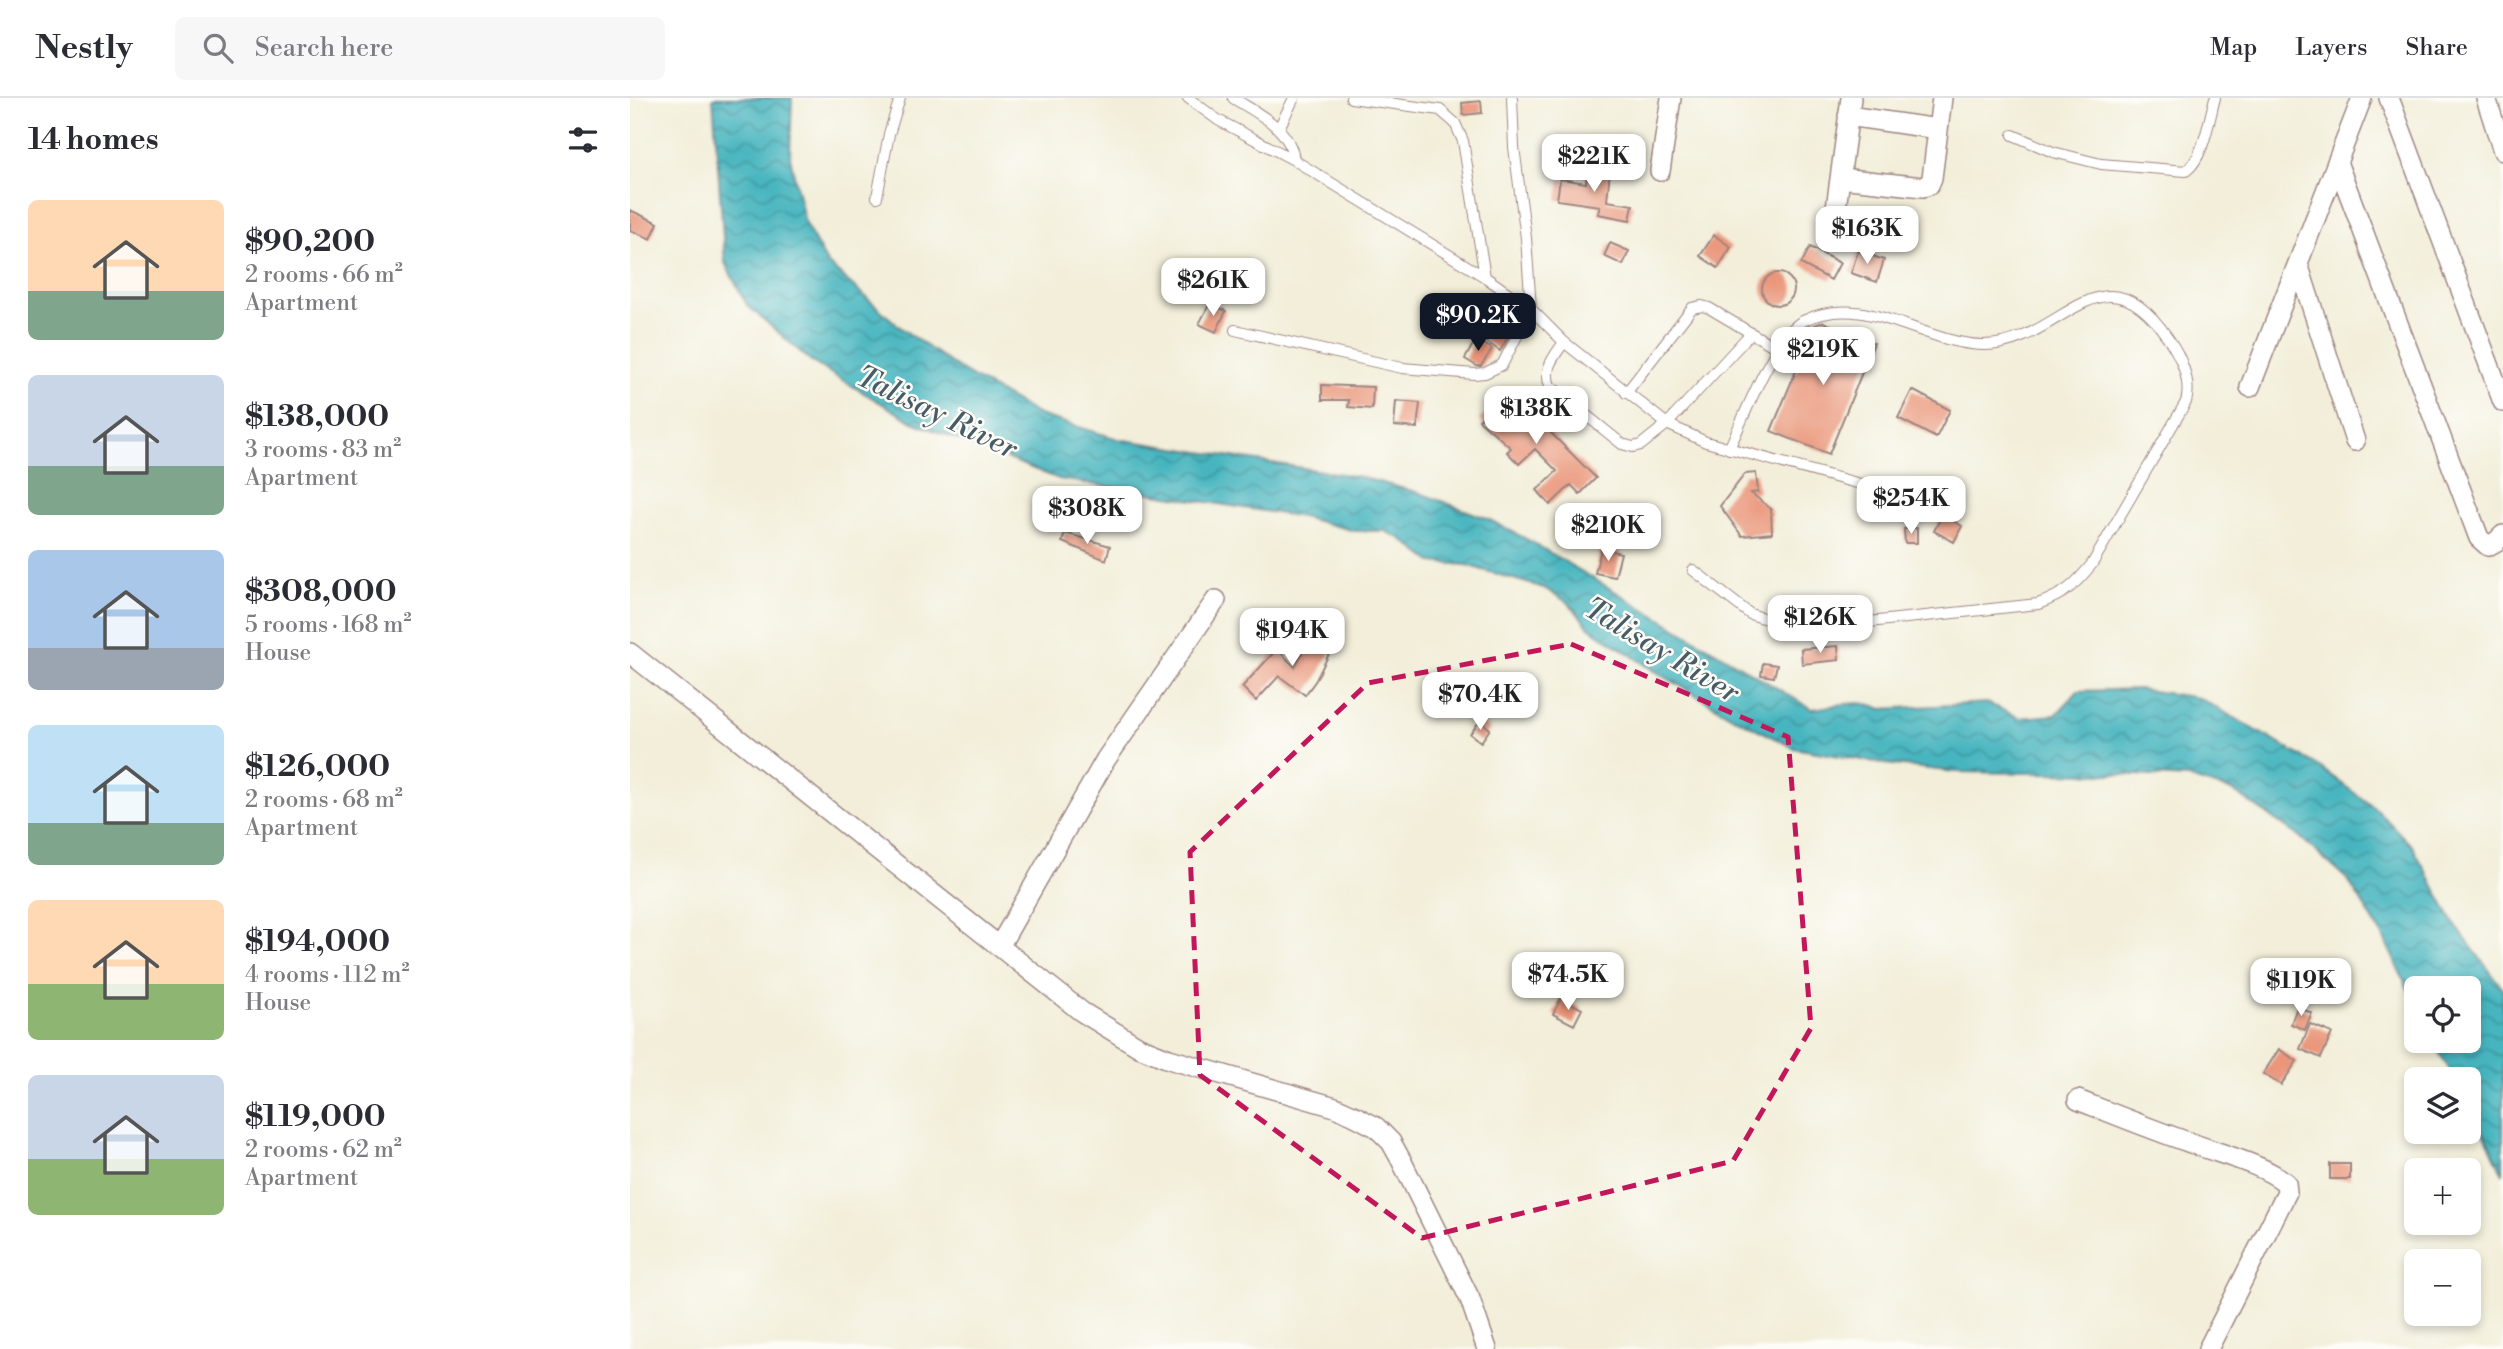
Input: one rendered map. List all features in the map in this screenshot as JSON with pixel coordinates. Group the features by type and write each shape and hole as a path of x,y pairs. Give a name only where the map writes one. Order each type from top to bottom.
{"street":[{"path":"1660,171 1671,98"},
{"path":"1840,178 1926,186 1932,178 1942,98"},
{"path":"2250,387 2299,267 2362,98"},
{"path":"2389,98 2503,401"},
{"path":"2486,98 2503,151"},
{"path":"1836,208 1850,107 1938,129"},
{"path":"2337,162 2479,538 2487,546 2503,535"},
{"path":"2299,267 2355,441"},
{"path":"1000,944 1106,759 1216,600"},
{"path":"630,653 1000,944 1082,1012 1139,1047 1181,1063 1335,1107 1376,1127 1391,1142 1401,1160 1469,1299 1487,1349"},
{"path":"2078,1100 2244,1162 2273,1174 2286,1183 2287,1192 2208,1349"}],"lane":[{"path":"877,197 889,134 900,98"},
{"path":"1188,98 1219,120 1294,160 1485,277 1531,309 1564,342 1667,424 1706,442 1885,491"},
{"path":"1233,98 1279,128 1293,148 1294,160"},
{"path":"1279,128 1294,98"},
{"path":"1351,98 1440,110 1455,123 1463,141 1485,277"},
{"path":"1235,330 1402,369 1485,373 1502,365 1531,309 1527,237 1514,147 1512,98"},
{"path":"2013,135 2053,152 2101,164 2186,171 2196,160 2215,98"},
{"path":"1693,570 1750,614 1792,627 1822,627 2038,604 2059,597 2074,586 2092,564 2180,414 2189,392 2188,379 2171,341 2158,323 2132,302 2108,294 2093,297 2020,338 1987,345 1963,344 1874,314 1842,312 1802,321 1790,330 1777,348 1729,449"},
{"path":"1626,393 1692,308 1709,308 1777,348"},
{"path":"1564,342 1548,367 1550,386 1622,444 1633,447 1641,445 1667,424 1751,333"}],"highlighted area":[{"path":"1571,644 1788,737 1811,1028 1733,1161 1422,1238 1200,1075 1190,852 1368,683"}],"water":[{"name":"Talisay River","path":"713,98 792,98 790,157 805,224 827,263 901,328 959,369 1039,415 1118,439 1360,477 1420,493 1486,518 1532,542 1812,709 1856,703 1882,709 1987,703 2020,718 2056,715 2078,691 2139,689 2199,698 2317,765 2377,810 2413,847 2453,922 2503,989 2503,1174 2481,1126 2481,1067 2448,1067 2439,1053 2481,1053 2481,976 2404,976 2404,980 2384,938 2348,880 2299,836 2233,791 2189,778 2119,774 1956,772 1886,764 1794,748 1653,670 1589,627 1569,603 1544,588 1466,565 1432,562 1400,538 1385,531 1355,531 1302,517 1059,479 913,422 812,362 747,305 725,263"}],"building":[{"path":"1481,101 1482,113 1463,115 1462,103"},
{"path":"1588,167 1610,170 1607,201 1633,205 1630,220 1598,214 1600,206 1557,200 1560,179 1586,183"},
{"path":"630,210 658,223 651,239 630,230"},
{"path":"1714,235 1731,247 1718,268 1700,256"},
{"path":"1610,243 1629,251 1623,265 1604,256"},
{"path":"1810,247 1840,263 1831,280 1801,264"},
{"path":"1858,251 1884,260 1877,282 1851,273"},
{"path":"1778,273 1789,278 1794,289 1789,300 1778,305 1767,300 1762,289 1767,278"},
{"path":"1210,303 1226,311 1216,332 1199,324"},
{"path":"1497,321 1511,331 1500,351 1484,340"},
{"path":"1823,322 1874,343 1829,454 1771,431 1815,325"},
{"path":"1476,339 1492,349 1481,366 1465,359"},
{"path":"1322,385 1373,387 1372,409 1348,407 1349,400 1322,400"},
{"path":"1508,390 1596,478 1580,494 1571,485 1550,505 1537,490 1557,471 1535,449 1519,464 1507,452 1511,448 1479,420"},
{"path":"1912,390 1950,410 1936,438 1898,418"},
{"path":"1396,401 1420,403 1417,428 1394,426"},
{"path":"1756,473 1758,492 1751,493 1771,509 1772,533 1742,536 1720,506 1745,474"},
{"path":"1942,515 1962,526 1954,542 1934,531"},
{"path":"1917,528 1917,543 1905,543 1904,529"},
{"path":"1065,533 1110,546 1106,560 1062,542"},
{"path":"1601,549 1621,553 1615,577 1595,573"},
{"path":"1313,631 1335,642 1316,680 1305,695 1279,676 1256,701 1242,687 1277,649 1295,667"},
{"path":"1838,646 1839,660 1802,664 1801,649"},
{"path":"1763,663 1777,665 1774,677 1761,675"},
{"path":"1437,681 1450,690 1439,708 1425,699"},
{"path":"1461,683 1475,691 1464,711 1450,703"},
{"path":"1480,721 1490,729 1481,742 1470,734"},
{"path":"1561,998 1582,1009 1574,1025 1553,1014"},
{"path":"2297,1007 2312,1013 2305,1030 2291,1024"},
{"path":"2310,1024 2332,1033 2321,1058 2300,1049"},
{"path":"2279,1049 2297,1061 2281,1085 2263,1074"},
{"path":"2330,1164 2350,1164 2350,1179 2330,1179"}]}
